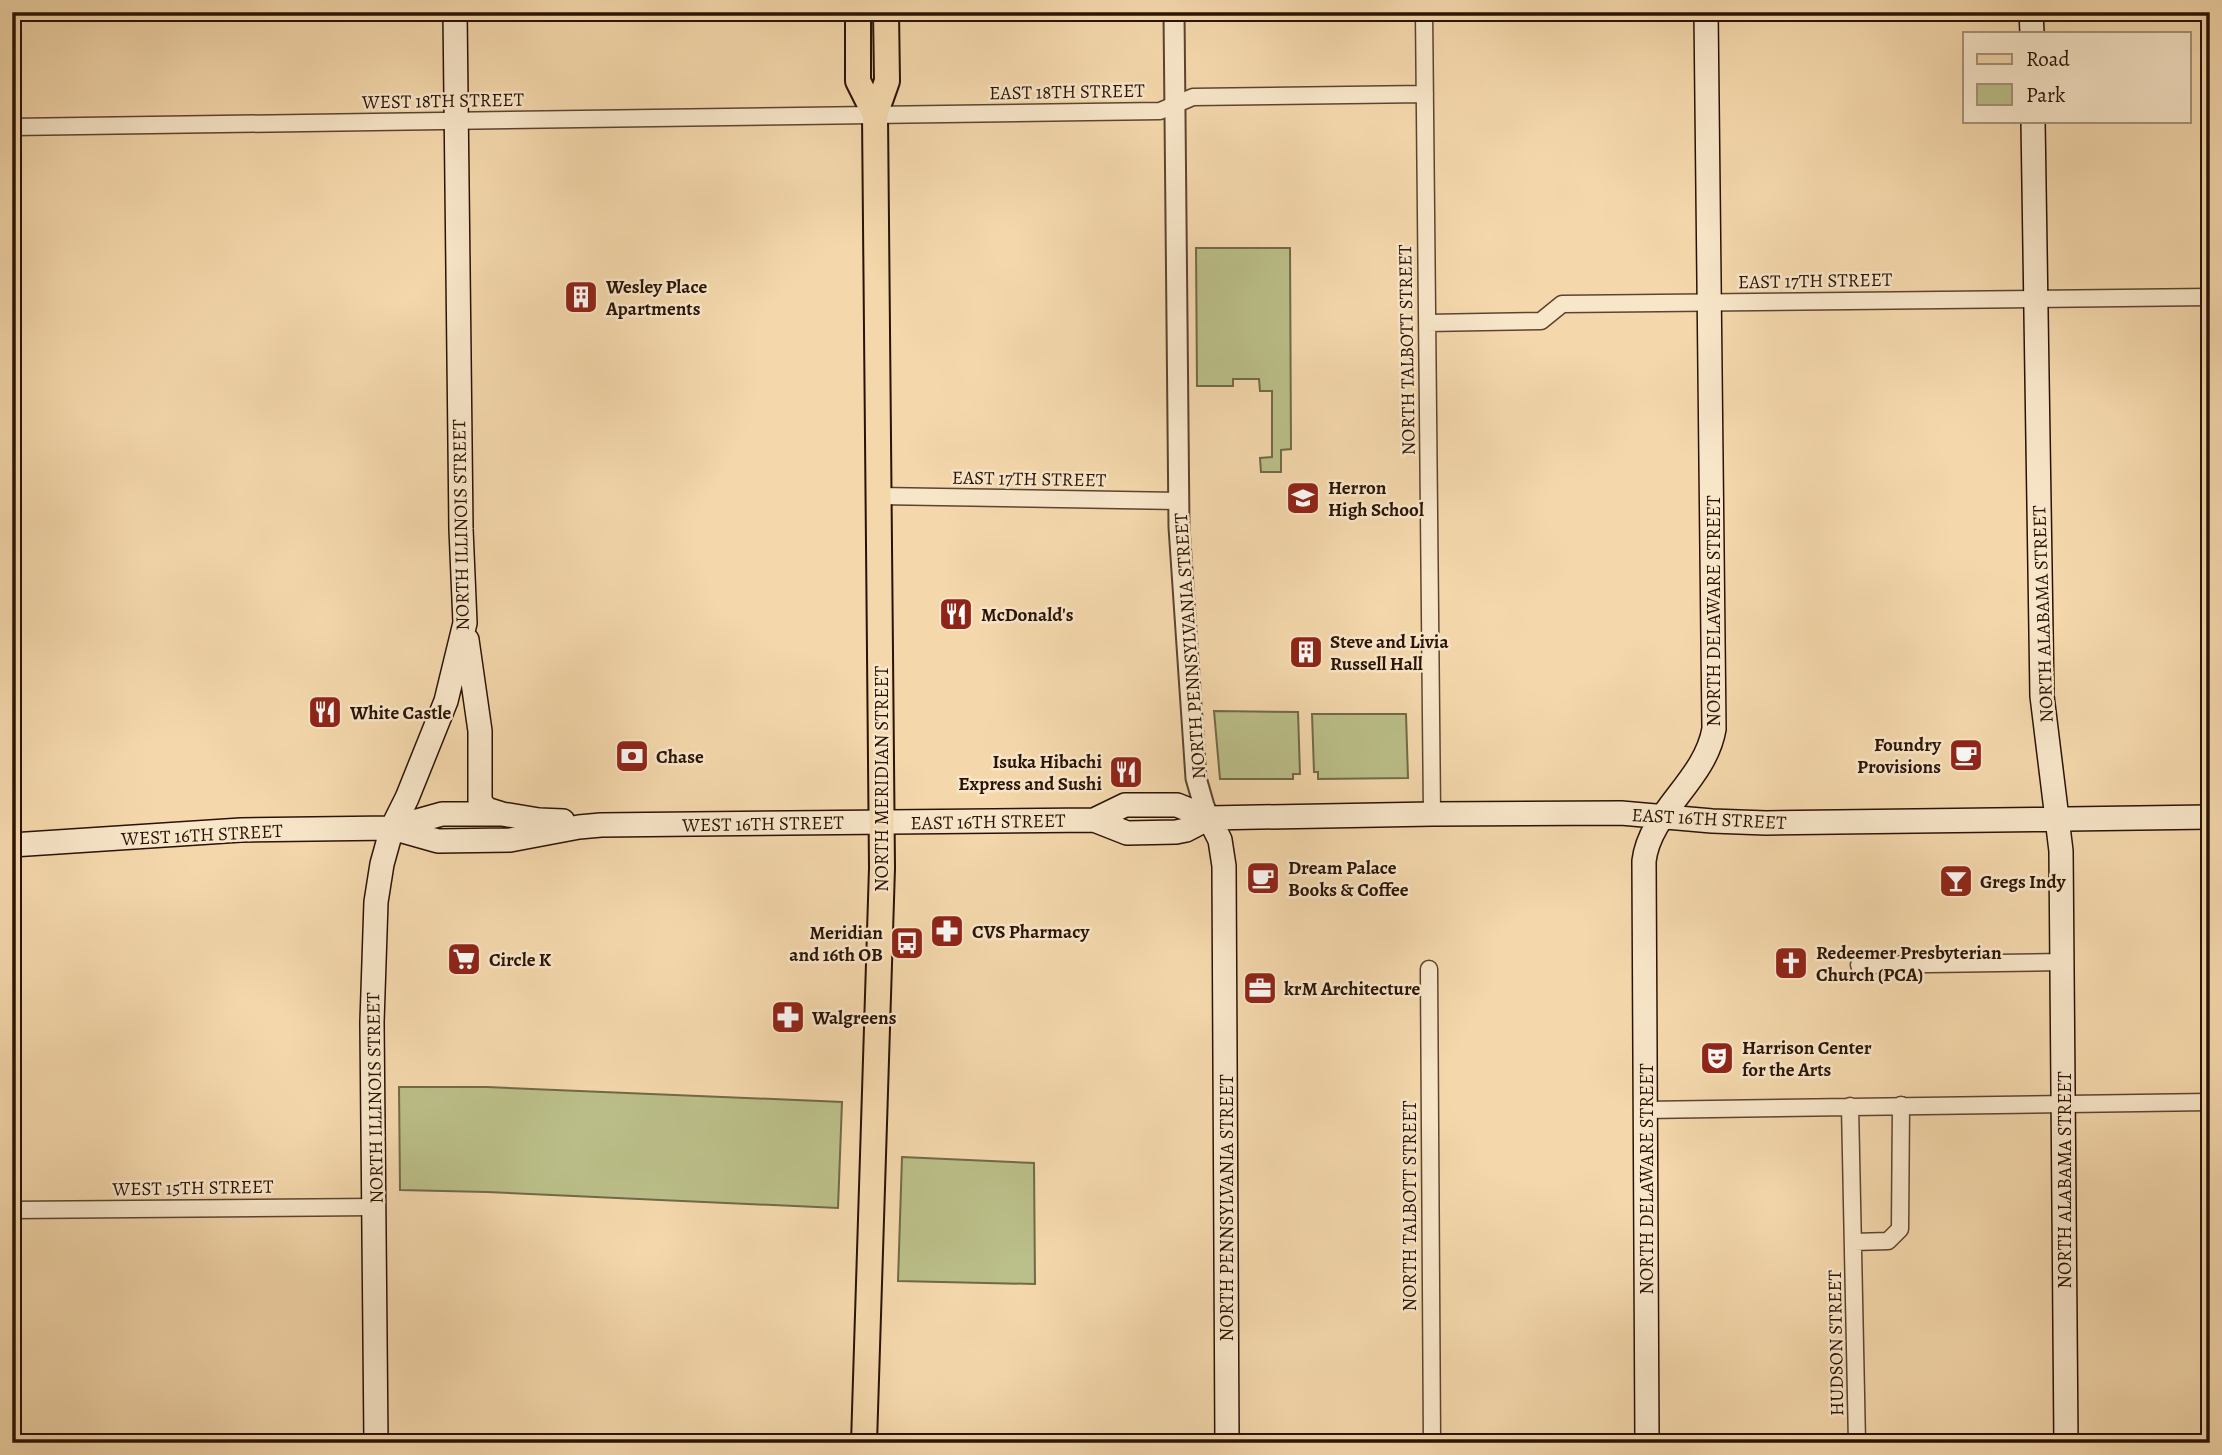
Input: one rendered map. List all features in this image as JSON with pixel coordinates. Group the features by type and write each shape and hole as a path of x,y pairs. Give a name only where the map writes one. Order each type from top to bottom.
{"main road":[{"name":"NORTH ILLINOIS STREET","path":"376,1443 372,1023 374,920 382,864 392,828 411,789 446,701 465,623 461,529 455,12"},
{"name":"NORTH MERIDIAN STREET","path":"858,12 858,81 875,115"},
{"name":"NORTH MERIDIAN STREET","path":"864,1443 882,822 875,115 887,81 887,12"},
{"name":"NORTH DELAWARE STREET","path":"1647,1443 1644,861 1649,839 1704,759 1714,729 1706,12"},
{"path":"2031,12 2032,32"},
{"name":"NORTH ALABAMA STREET","path":"2033,122 2042,696 2061,851 2066,1443"},
{"path":"465,623 480,731 480,801 486,809 502,814"},
{"name":"EAST 16TH STREET","path":"882,822 1094,820 1125,805 1177,805 1209,818 1621,813 1766,823 2210,817"},
{"name":"WEST 16TH STREET","path":"12,845 241,830 392,828 442,814 502,814 601,825"},
{"name":"NORTH PENNSYLVANIA STREET","path":"1209,818 1220,840 1224,866 1227,1443"},
{"name":"WEST 16TH STREET","path":"392,828 438,841 510,840 601,825 882,822"}],"street":[{"name":"NORTH PENNSYLVANIA STREET","path":"1174,12 1179,527 1196,778 1209,818"},
{"name":"NORTH TALBOTT STREET","path":"1424,12 1432,814"},
{"name":"EAST 18TH STREET","path":"875,115 1160,111 1193,97 1425,94"},
{"name":"WEST 18TH STREET","path":"12,127 875,115"},
{"name":"EAST 17TH STREET","path":"1427,323 1541,321 1562,304 2210,297"},
{"name":"EAST 17TH STREET","path":"879,496 1179,501"},
{"path":"1859,965 2063,962"},
{"name":"NORTH TALBOTT STREET","path":"1429,968 1432,1443"},
{"path":"1645,1110 2210,1102"},
{"path":"1854,1242 1888,1241 1900,1229 1900,1105"},
{"name":"HUDSON STREET","path":"1850,1106 1857,1443"},
{"name":"WEST 15TH STREET","path":"12,1210 375,1207"}],"green space":[{"path":"1196,248 1290,248 1291,449 1281,450 1281,472 1261,472 1260,458 1272,457 1272,391 1260,391 1259,379 1233,379 1233,386 1197,386"},
{"path":"1214,711 1298,712 1300,774 1293,774 1293,779 1220,779"},
{"path":"1312,714 1406,714 1408,778 1318,779 1318,772 1314,772"},
{"path":"399,1087 487,1087 842,1102 838,1208 400,1190"},
{"path":"902,1157 1034,1163 1035,1284 898,1281"}],"place":[{"name":"Wesley Place Apartments","path":"581,297"},
{"name":"Herron High School","path":"1303,498"},
{"name":"McDonald's","path":"956,614"},
{"name":"Steve and Livia Russell Hall","path":"1306,652"},
{"name":"White Castle","path":"325,712"},
{"name":"Foundry Provisions","path":"1966,755"},
{"name":"Chase","path":"632,756"},
{"name":"Isuka Hibachi Express and Sushi","path":"1126,772"},
{"name":"Dream Palace Books & Coffee","path":"1263,878"},
{"name":"Gregs Indy","path":"1956,881"},
{"name":"CVS Pharmacy","path":"947,931"},
{"name":"Meridian and 16th OB","path":"907,943"},
{"name":"Circle K","path":"464,959"},
{"name":"Redeemer Presbyterian Church (PCA)","path":"1791,963"},
{"name":"krM Architecture","path":"1260,988"},
{"name":"Walgreens","path":"788,1017"},
{"name":"Harrison Center for the Arts","path":"1717,1058"}]}
